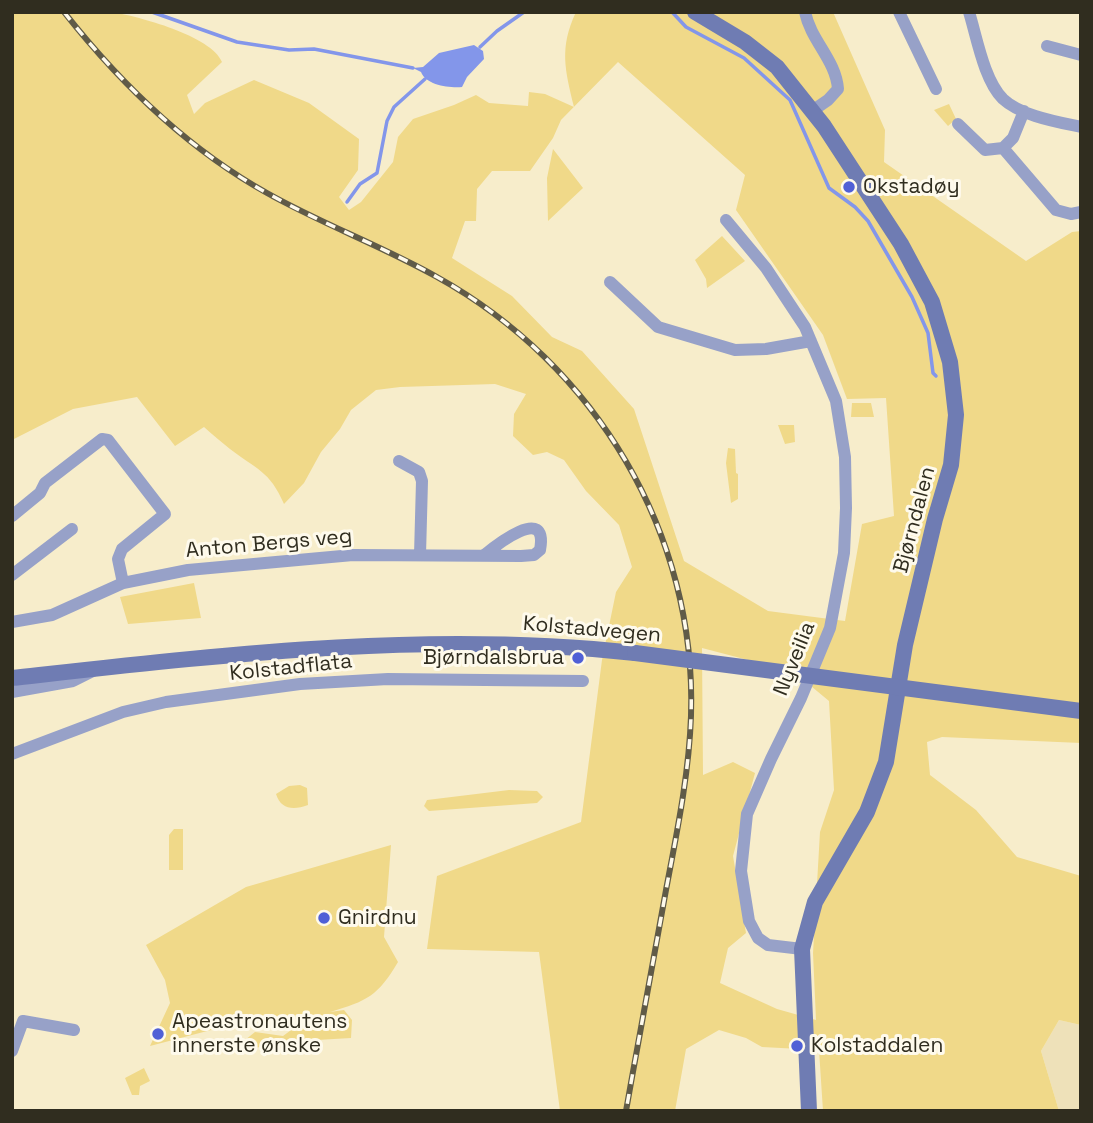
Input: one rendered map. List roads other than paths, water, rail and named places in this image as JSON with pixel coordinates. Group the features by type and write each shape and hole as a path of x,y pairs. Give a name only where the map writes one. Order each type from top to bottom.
{"main road":[{"name":"Bjørndalen","path":"695,12 763,54 777,67 812,111 901,244 932,302 950,362 956,415 951,465 935,519 905,645 886,762 867,812 815,902 802,949 809,1111"},
{"name":"Kolstadvegen","path":"12,678 288,649 396,643 535,644 635,653 1081,711"}],"street":[{"path":"805,12 811,34 837,74 838,89 812,111"},
{"path":"899,12 936,89"},
{"path":"969,12 985,68 1003,99 1046,119 1081,127"},
{"path":"1047,46 1081,55"},
{"path":"958,124 985,150 1003,148 1013,138 1024,111"},
{"path":"1003,148 1056,211 1071,214 1081,212"},
{"name":"Nyveilia","path":"726,220 766,268 805,327 836,401 842,436 846,508 844,554 830,628 747,814 741,871 749,921 758,938 768,945 802,949"},
{"path":"610,282 658,327 735,350 766,349 811,341"},
{"path":"12,516 40,493 45,483 102,439 108,440 165,514 122,549 118,559 122,583"},
{"path":"399,461 419,472 422,481 420,555"},
{"path":"12,575 72,529"},
{"name":"Anton Bergs veg","path":"12,622 52,615 122,583 158,575 353,555 483,556"},
{"name":"Kolstadvegen","path":"12,692 73,681 98,668"},
{"name":"Kolstadflata","path":"12,754 123,712 166,702 300,684 388,679 583,681"},
{"path":"12,1051 23,1021 74,1030"}],"water":[{"path":"474,45 483,51 484,59 467,77 462,87 432,83 413,68 423,67 439,53"}],"waterway":[{"path":"152,12 237,42 289,50 314,49 413,68"},
{"path":"480,47 524,12"},
{"path":"672,12 686,27 744,58 790,100 829,188 855,207 868,221 912,297 928,333 933,373 936,376"},
{"path":"347,202 360,184 377,173 387,121 394,107 425,79"}],"railway":[{"path":"64,12 108,64 157,113 238,176 288,204 437,277 494,314 545,357 589,407 626,461 655,520 676,583 688,648 691,716 682,803 626,1111"}],"place":[{"name":"Okstadøy","path":"849,187"},
{"name":"Bjørndalsbrua","path":"578,658"},
{"name":"Gnirdnu","path":"324,918"},
{"name":"Apeastronautens innerste ønske","path":"158,1034"},
{"name":"Kolstaddalen","path":"797,1046"}]}
